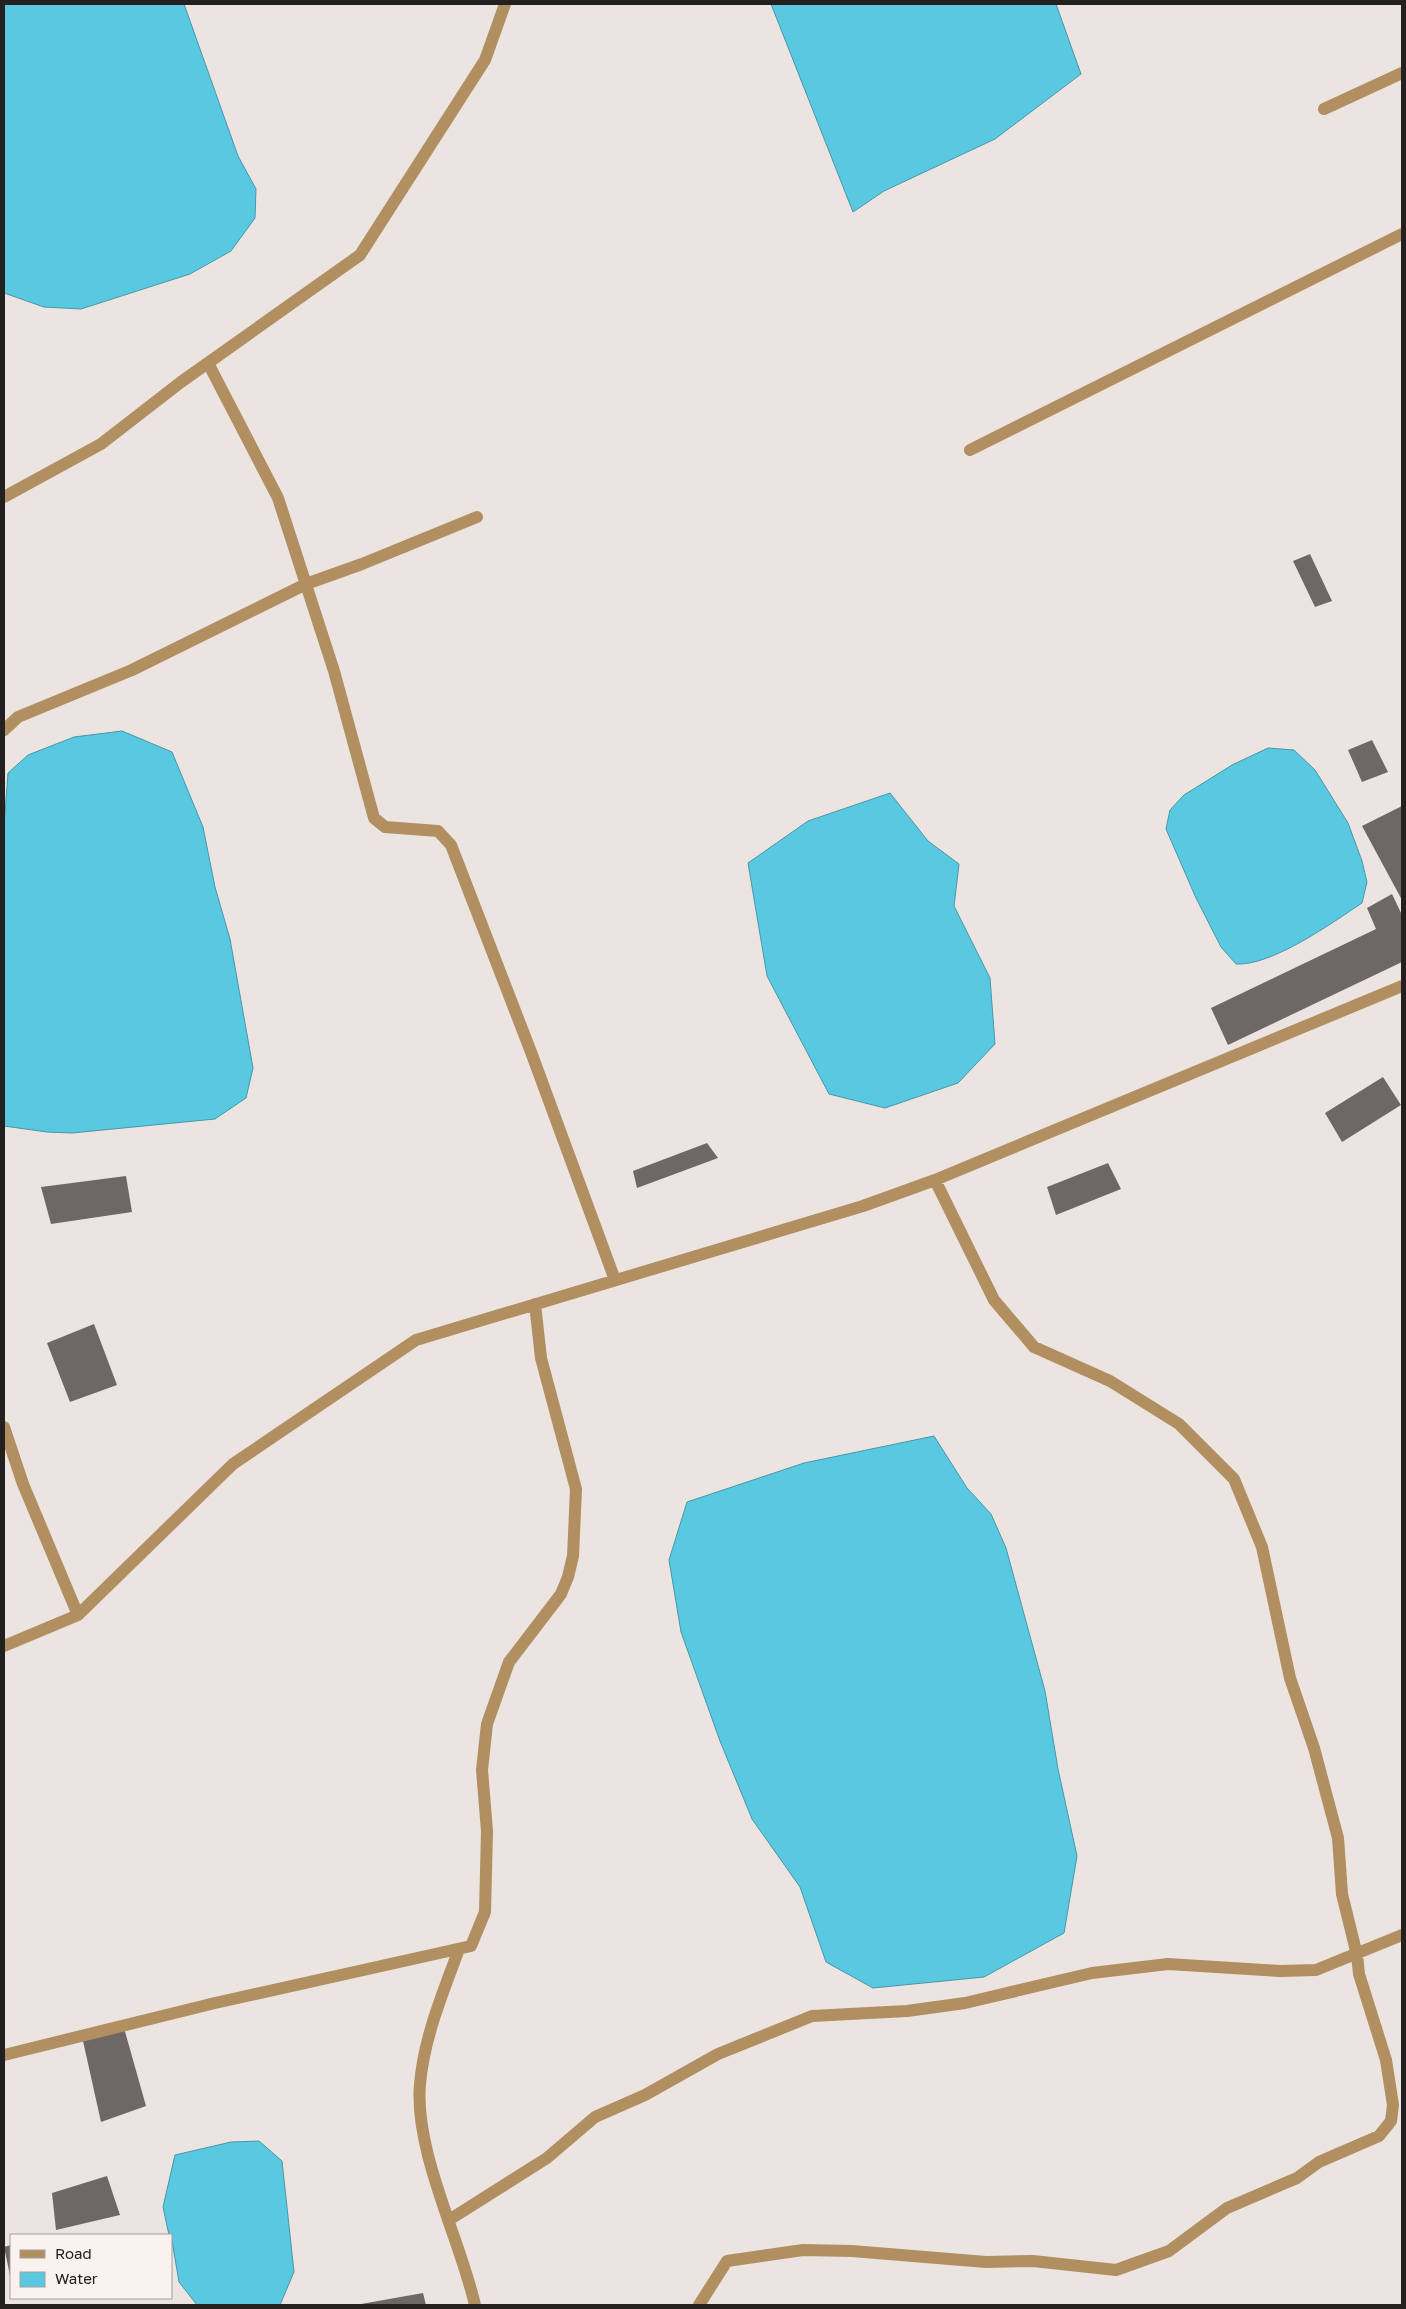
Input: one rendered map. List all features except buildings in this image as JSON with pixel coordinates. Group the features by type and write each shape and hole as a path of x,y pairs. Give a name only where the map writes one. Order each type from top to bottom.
{"street":[{"path":"4,497 101,444 208,363 360,255 485,60 505,4"},
{"path":"1324,109 1402,73"},
{"path":"970,450 1402,234"},
{"path":"208,363 278,498 334,671 374,818 385,827 438,831 451,845 531,1052 615,1280"},
{"path":"4,730 18,717 132,670 306,584 362,564 477,517"},
{"path":"4,1646 78,1615 232,1464 416,1340 864,1206 935,1180 1402,986"},
{"path":"699,2305 727,2261 803,2250 852,2251 986,2262 1033,2261 1116,2270 1169,2251 1227,2208 1297,2178 1319,2162 1379,2136 1391,2121 1393,2104 1386,2060 1359,1974 1357,1955 1342,1894 1338,1838 1314,1748 1290,1678 1262,1547 1234,1479 1179,1424 1110,1381 1034,1347 994,1300 935,1180"},
{"path":"4,2055 215,2003 471,1946 485,1912 487,1831 482,1770 487,1724 509,1662 561,1594 568,1577 573,1556 576,1489 541,1358 535,1304"},
{"path":"4,1427 23,1484 78,1615"},
{"path":"449,2220 547,2158 596,2117 645,2095 718,2054 812,2016 907,2011 965,2004 1092,1973 1168,1964 1280,1971 1316,1970 1357,1955 1402,1935"},
{"path":"459,1949 432,2023 420,2085 423,2129 433,2173 468,2276 475,2305"}],"water":[{"path":"4,4 184,4 238,156 256,189 255,218 231,251 190,274 81,309 44,307 4,293"},
{"path":"771,4 1056,4 1081,74 995,139 884,191 853,212"},
{"path":"122,731 172,752 203,827 215,887 230,939 253,1068 246,1098 215,1119 72,1133 47,1132 4,1126 4,826 8,773 28,755 74,737"},
{"path":"1268,748 1294,750 1315,770 1348,823 1362,861 1367,882 1362,903 1318,932 1267,958 1251,963 1236,964 1221,947 1196,898 1166,829 1170,810 1184,795 1232,765"},
{"path":"890,793 928,841 959,864 954,906 990,978 995,1044 958,1083 885,1108 829,1094 767,976 748,863 808,821"},
{"path":"934,1436 967,1488 991,1514 1006,1548 1045,1691 1058,1769 1077,1856 1064,1933 984,1977 873,1988 826,1962 800,1887 752,1819 720,1741 681,1632 669,1560 687,1502 804,1463"},
{"path":"259,2141 282,2161 294,2272 280,2305 197,2305 179,2282 172,2234 169,2234 163,2207 175,2155 231,2142"}]}
